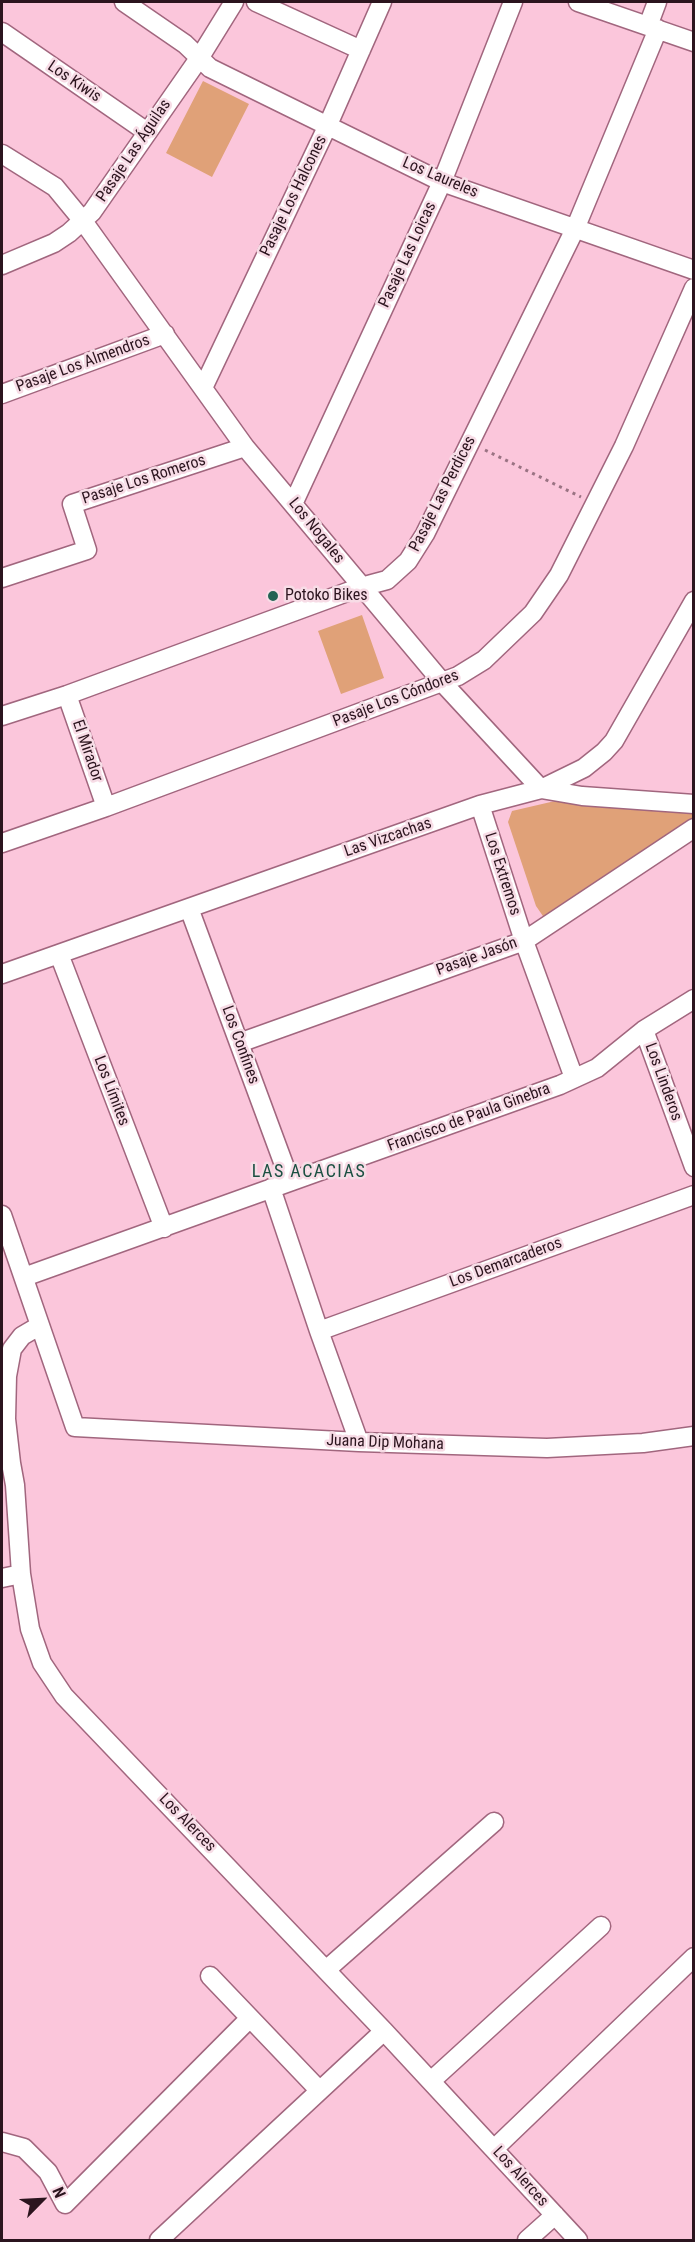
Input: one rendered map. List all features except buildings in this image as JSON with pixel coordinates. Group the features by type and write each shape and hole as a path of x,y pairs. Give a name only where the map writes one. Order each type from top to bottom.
{"street":[{"name":"Los Laureles","path":"124,2 200,57 210,68 442,182 693,270"},
{"name":"Pasaje Las Águilas","path":"2,265 54,243 83,221 100,201 200,57 234,2"},
{"path":"256,2 361,50"},
{"name":"Pasaje Los Halcones","path":"203,388 327,127 382,2"},
{"name":"Pasaje Las Loicas","path":"293,504 442,182 513,2"},
{"path":"578,2 693,42"},
{"name":"Pasaje Las Perdices","path":"2,716 67,695 361,587 387,580 408,561 418,548 575,229 653,27 657,2"},
{"name":"Los Kiwis","path":"2,32 147,132"},
{"name":"Los Nogales","path":"2,154 55,188 83,221 245,447 442,682 541,789"},
{"name":"Pasaje Los Cóndores","path":"2,843 106,807 458,676 484,660 533,613 559,575 624,447 693,288"},
{"name":"Pasaje Los Almendros","path":"2,394 165,334"},
{"name":"Pasaje Los Romeros","path":"2,578 87,550 72,504 245,447"},
{"name":"Las Vizcachas","path":"2,974 480,805 541,789 584,768 614,741 693,601"},
{"name":"El Mirador","path":"67,695 106,807"},
{"path":"541,789 582,796 693,804"},
{"name":"Los Extremos","path":"480,805 524,941 574,1078"},
{"name":"Pasaje Jasón","path":"239,1043 524,941 693,828"},
{"name":"Los Confines","path":"189,908 291,1181"},
{"name":"Los Límites","path":"59,954 164,1228"},
{"name":"Francisco de Paula Ginebra","path":"24,1277 544,1092 597,1068 644,1030 693,999"},
{"name":"Los Linderos","path":"644,1030 693,1167"},
{"path":"271,1188 359,1442"},
{"name":"Los Demarcaderos","path":"319,1331 693,1195"},
{"path":"2,1215 39,1326"},
{"name":"Juana Dip Mohana","path":"39,1326 75,1427 359,1442 547,1448 643,1443 693,1436"},
{"name":"Los Alerces","path":"39,1326 16,1342 10,1356 6,1419 15,1485 21,1574 30,1629 42,1663 64,1696 384,2031 578,2241"},
{"path":"2,1578 21,1574"},
{"path":"326,1970 494,1822"},
{"path":"431,2081 601,1926"},
{"path":"494,2149 693,1957"},
{"path":"210,1976 319,2090"},
{"path":"2,2142 24,2148 48,2172 65,2204 250,2019"},
{"path":"159,2241 384,2031"},
{"path":"527,2241 555,2216"}],"path":[{"path":"470,442 595,504"}],"shaded area":[{"path":"203,81 249,104 212,177 166,153"},
{"path":"362,615 384,678 341,694 318,631"},
{"path":"555,801 694,814 693,820 545,919 536,906 508,822 512,811"}],"place":[{"name":"Potoko Bikes","path":"273,596"}],"district":[{"name":"LAS ACACIAS","path":"309,1172"}]}
